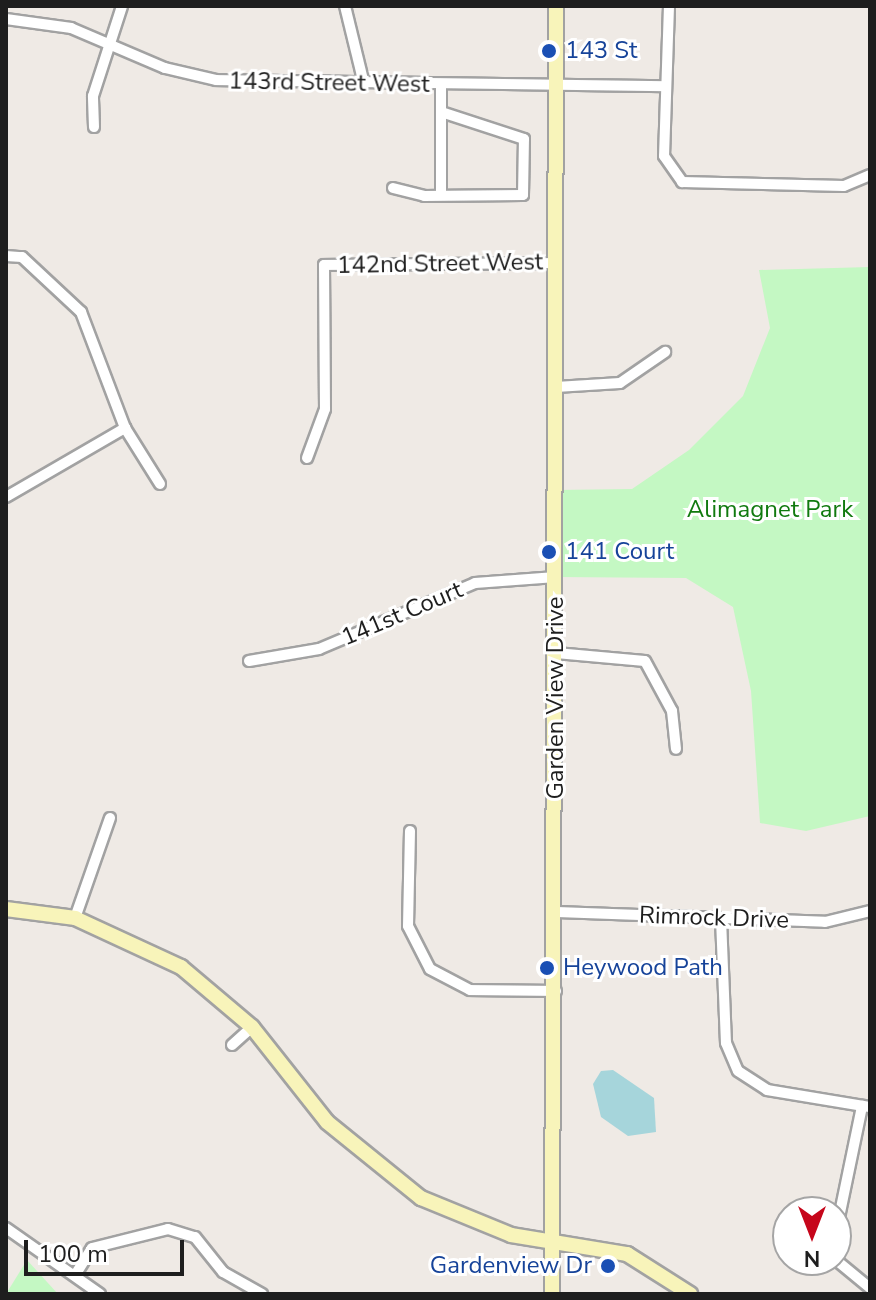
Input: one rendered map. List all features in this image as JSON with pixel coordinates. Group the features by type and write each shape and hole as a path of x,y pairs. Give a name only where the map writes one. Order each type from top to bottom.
{"street":[{"path":"94,127 93,96 112,45 122,6"},
{"path":"345,6 364,84"},
{"name":"Garden View Drive","path":"552,1294 557,912 556,6"},
{"path":"669,6 663,86 664,156 682,182 844,186 870,175"},
{"name":"143rd Street West","path":"6,19 71,28 216,80 663,86"},
{"path":"441,85 441,194"},
{"path":"393,188 441,194 523,195 528,154 512,132 441,112"},
{"path":"6,256 22,257 81,312 125,428 160,484"},
{"name":"142nd Street West","path":"307,458 325,409 324,265 556,263"},
{"path":"556,387 620,383 665,352"},
{"path":"6,497 125,428"},
{"name":"141st Court","path":"249,661 319,649 475,583 556,577"},
{"path":"556,653 645,661 672,711 676,749"},
{"path":"75,918 110,818"},
{"path":"410,831 408,926 430,969 470,990 556,991"},
{"path":"6,909 75,918 181,967 252,1027 327,1122 385,1175 465,1218 552,1240 627,1254 690,1294"},
{"name":"Rimrock Drive","path":"557,912 825,922 870,911"},
{"path":"721,919 726,1043 738,1071 767,1090 866,1107 845,1196"},
{"path":"232,1045 252,1027"},
{"path":"6,1228 77,1272 100,1294"},
{"path":"77,1272 92,1248 168,1229 195,1237 223,1272 262,1294"},
{"path":"852,1273 870,1288"}],"green space":[{"name":"Alimagnet Park","path":"870,267 870,816 806,831 760,823 751,691 733,607 686,578 556,577 556,490 632,489 689,450 743,396 770,328 759,270"},
{"path":"27,1260 58,1294 6,1294"}],"water":[{"path":"613,1070 654,1098 656,1132 628,1136 601,1117 593,1084 601,1071"}],"place":[{"name":"143 St","path":"549,51"},
{"name":"141 Court","path":"549,552"},
{"name":"Heywood Path","path":"547,968"},
{"name":"Gardenview Dr","path":"608,1266"}]}
